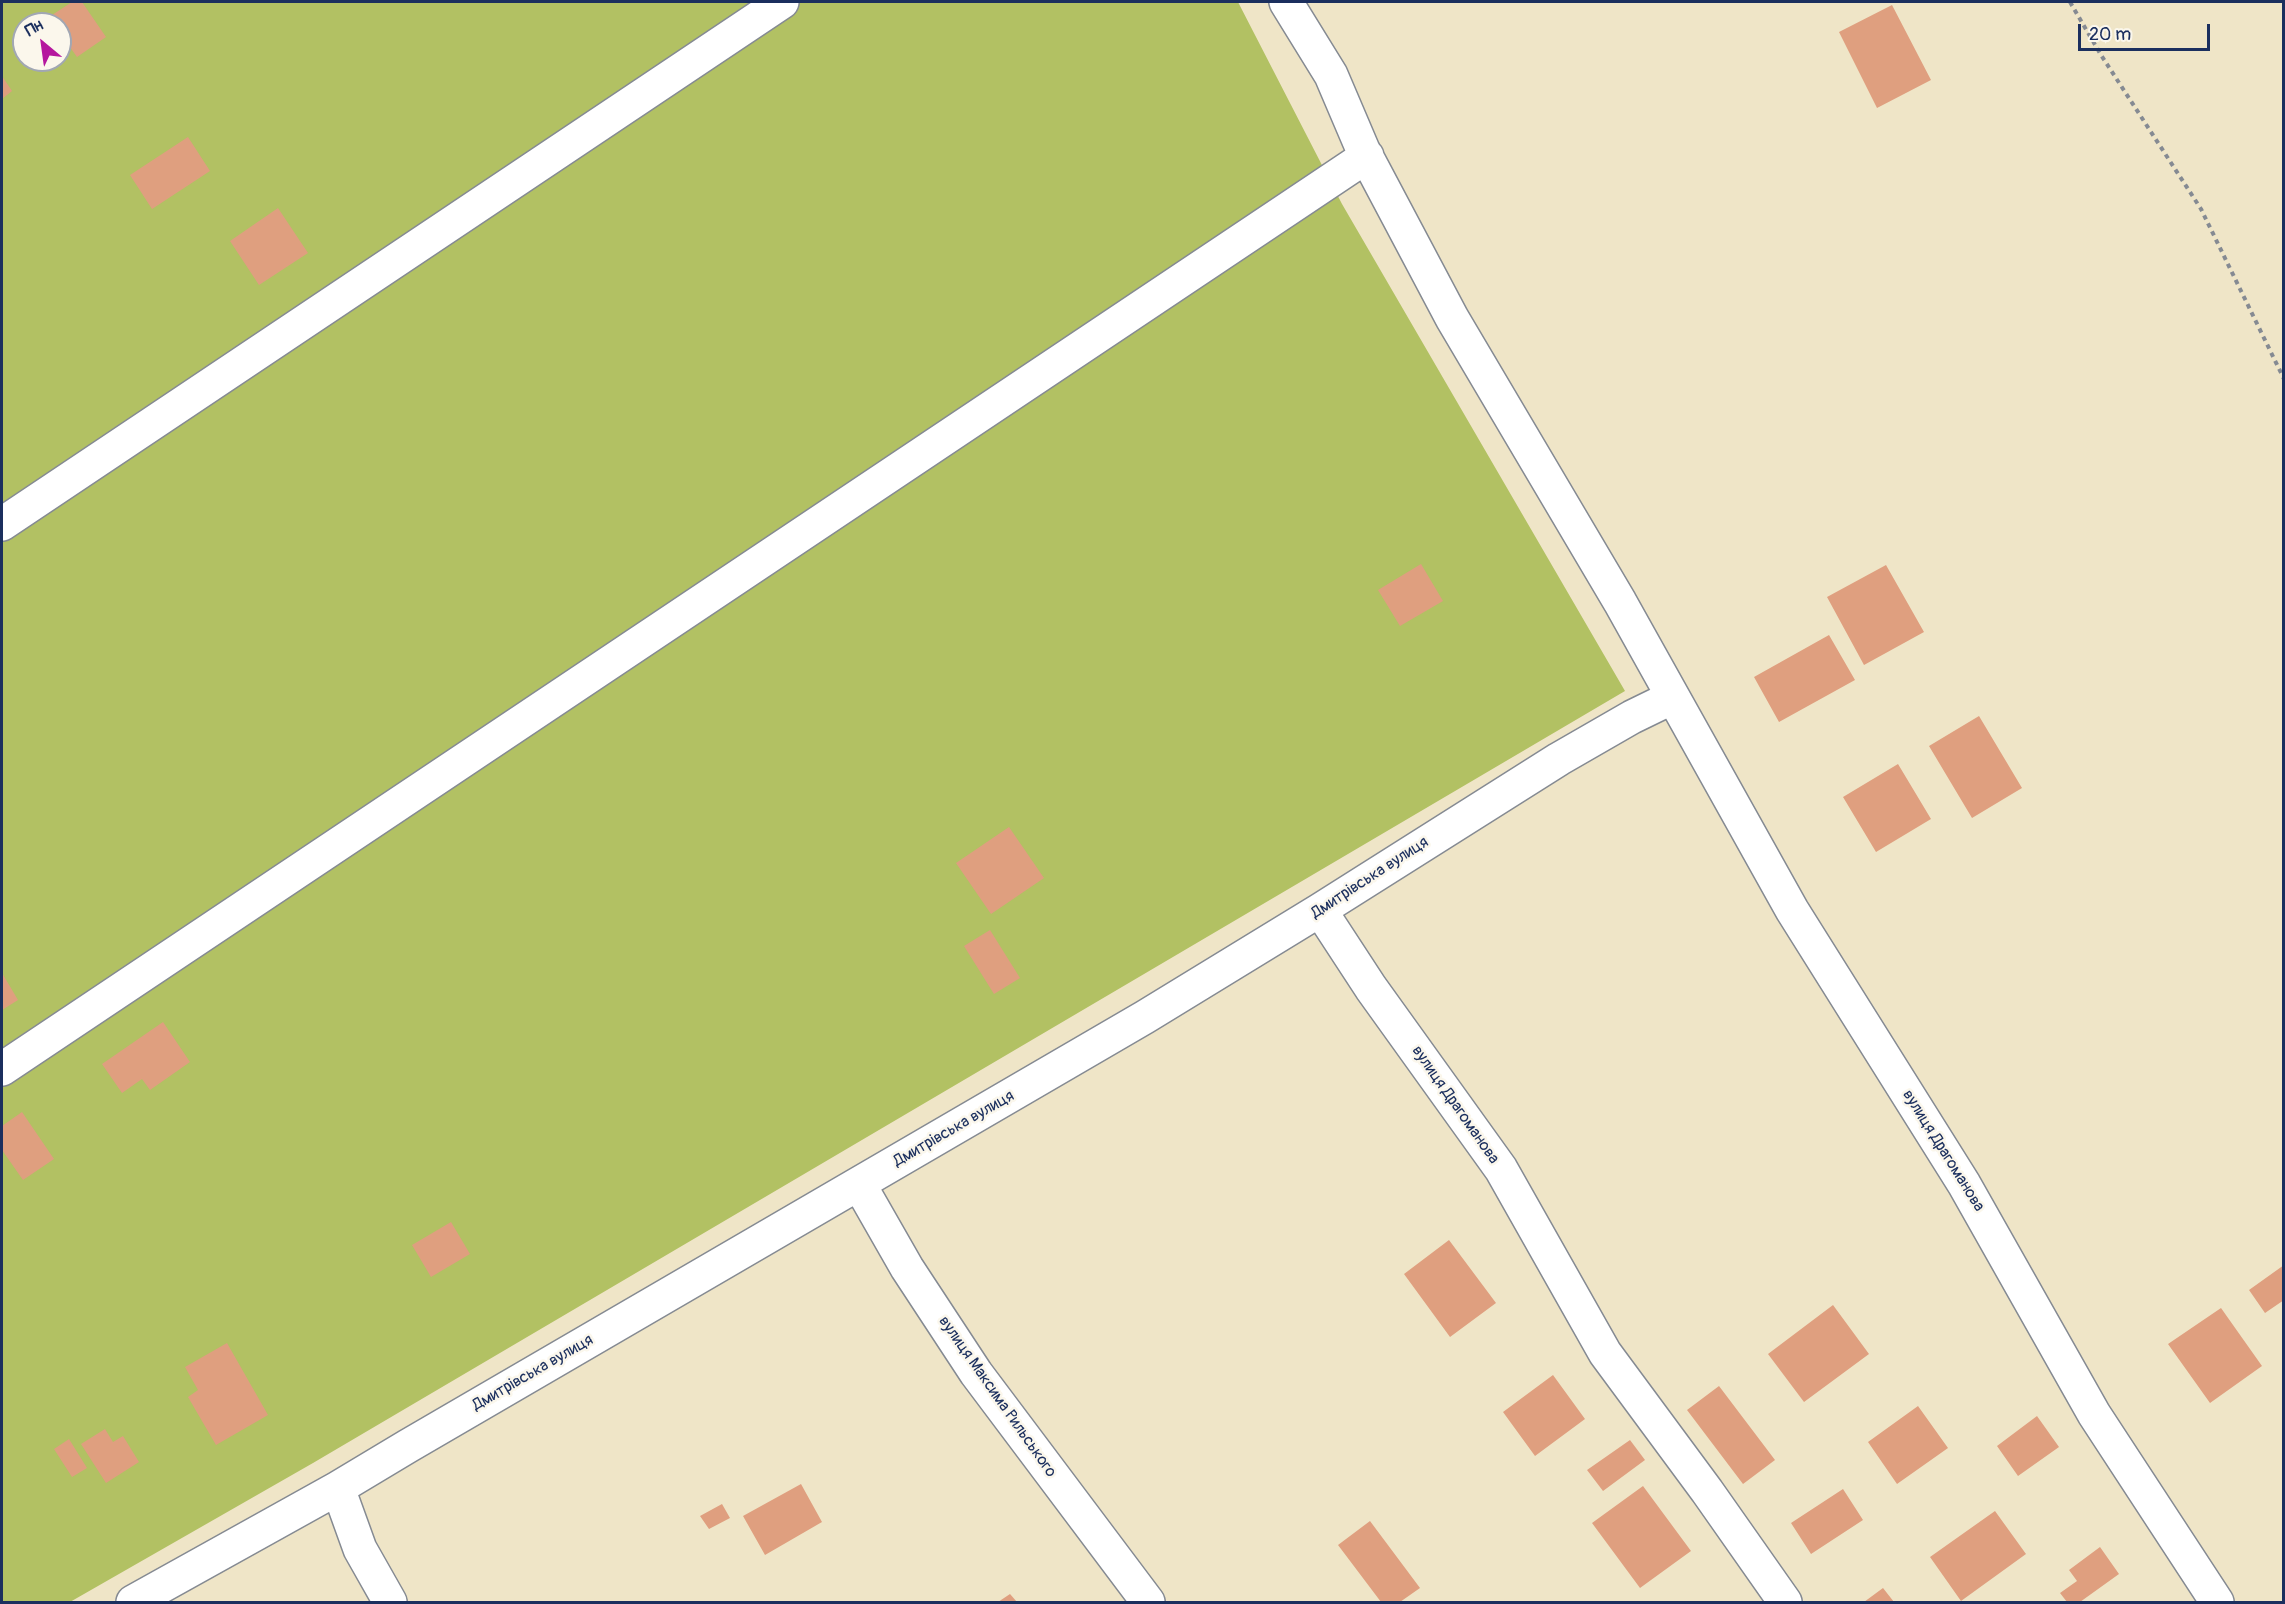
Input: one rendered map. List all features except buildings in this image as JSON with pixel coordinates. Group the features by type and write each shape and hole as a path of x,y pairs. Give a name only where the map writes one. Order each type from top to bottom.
{"street":[{"path":"2,524 783,2"},
{"name":"вулиця Драгоманова","path":"1286,2 1331,75 1367,156 1412,246 1452,318 1620,602 1792,910 1986,1220 2094,1414 2217,1602"},
{"path":"2,1069 1367,156"},
{"name":"Дмитрівська вулиця","path":"133,1602 338,1488 1146,1017 1593,738 1673,697"},
{"name":"вулиця Драгоманова","path":"1320,910 1371,988 1501,1169 1605,1353 1707,1491 1785,1602"},
{"name":"вулиця Максима Рильського","path":"859,1184 907,1268 976,1373 1148,1602"},
{"path":"338,1488 360,1549 390,1602"}],"path":[{"path":"2070,2 2101,55 2201,209 2283,379"}],"green space":[{"path":"2,2 1238,2 1342,204 1625,691 313,1463 70,1602 2,1602"}]}
